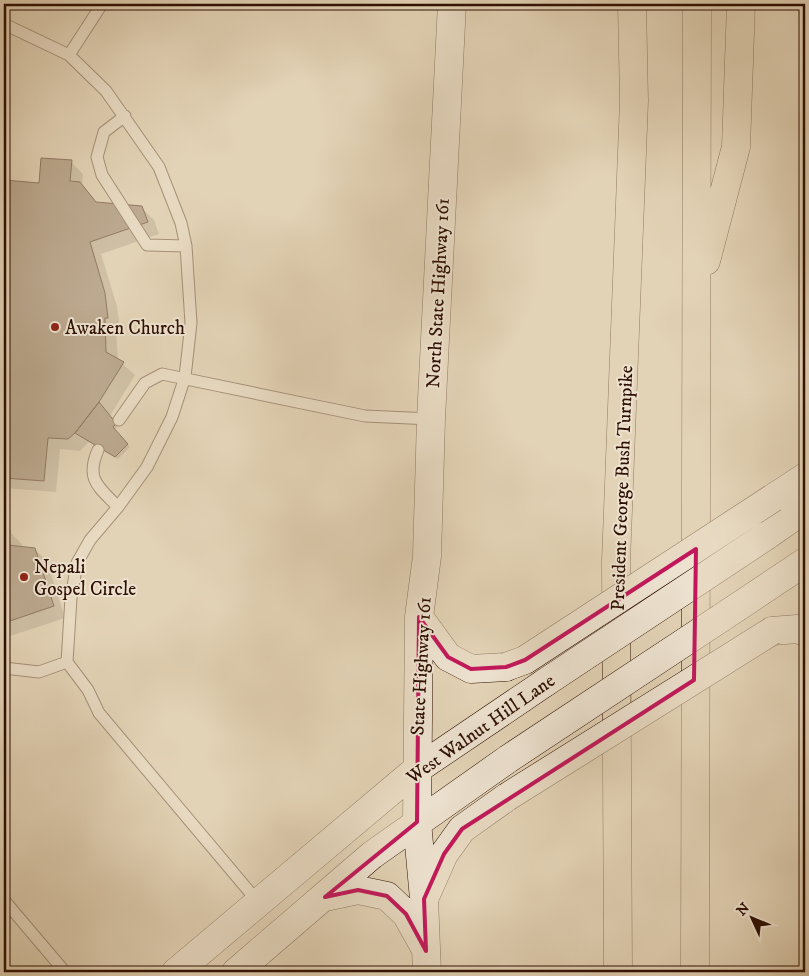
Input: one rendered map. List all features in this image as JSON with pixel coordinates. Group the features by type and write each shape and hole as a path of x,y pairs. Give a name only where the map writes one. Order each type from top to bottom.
{"highway":[{"path":"616,4 634,101"},
{"name":"President George Bush Turnpike","path":"618,972 616,561 634,101 632,4"},
{"path":"694,972 697,4"},
{"path":"696,296 736,147 741,4"}],"main road":[{"name":"North State Highway 161","path":"431,419 452,4"},
{"name":"State Highway 161","path":"427,962 417,822 416,770 419,617 427,556 431,419"},
{"path":"419,617 448,657 472,670 506,667 525,660 805,477"},
{"name":"West Walnut Hill Lane","path":"176,972 416,770 805,509"},
{"path":"236,972 372,855 417,822 508,759 805,562"},
{"path":"424,900 444,854 462,829 507,797 772,631 797,629 805,632"},
{"path":"325,897 358,890 388,896 406,914 427,962"}],"lane":[{"path":"69,55 102,4"},
{"path":"4,24 69,55 106,91 159,167 181,222 186,246 191,323 186,377 172,418 147,467 118,507 90,540 77,563 71,598 67,662 88,690 99,713 258,902"},
{"path":"125,116 104,132 100,142 97,157 102,175 147,245 186,246"},
{"path":"119,420 146,382 162,374 186,377 365,416 431,419"},
{"path":"98,450 92,471 93,479 118,507"},
{"path":"4,668 39,672 67,662"},
{"path":"4,900 65,972"}],"highlighted area":[{"path":"696,549 694,680 462,829 444,854 424,899 426,951 406,914 387,896 358,890 325,897 417,822 419,617 448,657 471,669 506,667 525,660"}],"building":[{"name":"Awaken Church","path":"41,158 72,160 70,181 80,182 96,202 142,206 148,222 90,242 105,293 108,318 105,318 106,352 124,362 99,402 75,433 68,439 48,438 44,481 4,478 4,180 39,183"},
{"path":"99,402 116,423 113,427 128,444 115,457 75,433"},
{"name":"Nepali Gospel Circle","path":"4,530 10,530 8,545 35,548 54,606 4,623"}],"place":[{"name":"Awaken Church","path":"55,327"},
{"name":"Nepali Gospel Circle","path":"24,577"}]}
